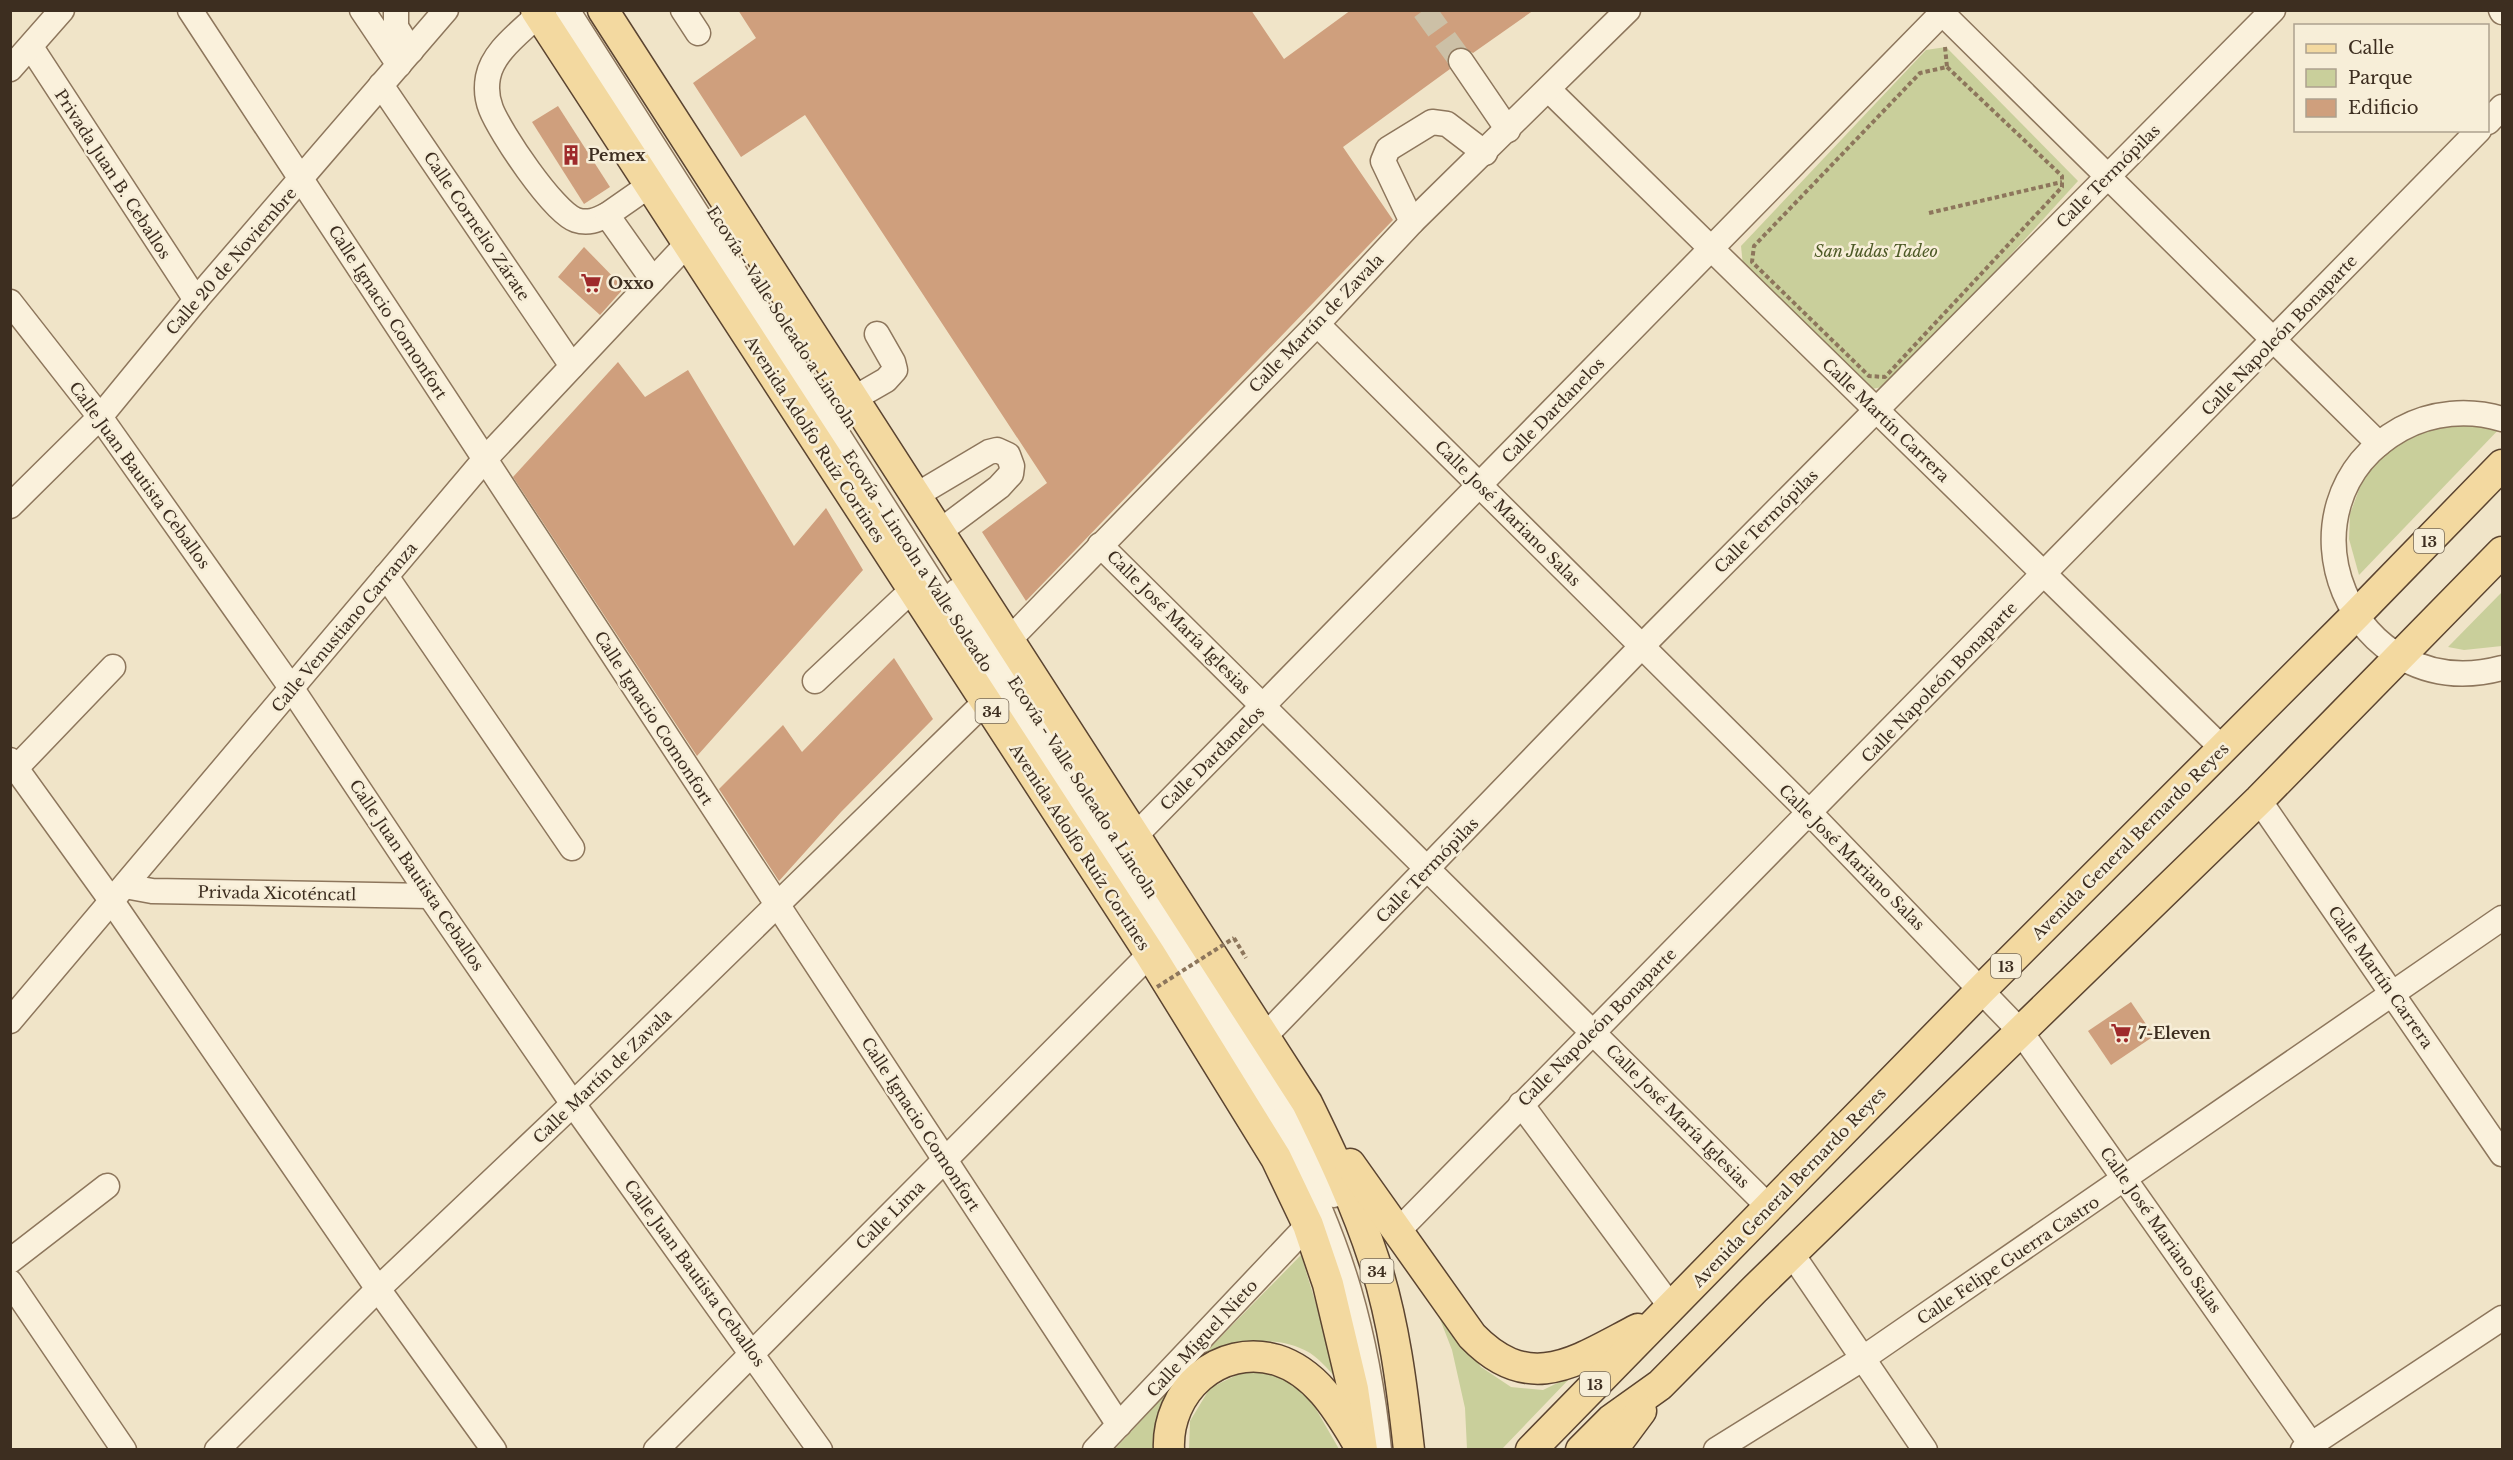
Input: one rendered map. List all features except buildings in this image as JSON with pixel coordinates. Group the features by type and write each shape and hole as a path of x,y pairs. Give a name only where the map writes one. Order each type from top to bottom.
{"main road":[{"name":"34","path":"603,10 1307,1103 1350,1195 1375,1261 1400,1373 1409,1449"},
{"name":"Avenida Adolfo Ruíz Cortines","path":"548,12 650,185 1150,954 1276,1158 1308,1225 1341,1334 1353,1389 1362,1449"},
{"name":"Avenida General Bernardo Reyes","path":"1532,1449 1982,989 2355,616 2502,465"},
{"name":"13","path":"1581,1449 1611,1420 1660,1385 2259,800 2401,658 2502,552"},
{"path":"1307,1103 1472,1336 1487,1351 1516,1367 1534,1370 1573,1361 1665,1313"},
{"path":"1169,1449 1170,1422 1179,1400 1193,1382 1211,1369 1233,1360 1257,1358 1277,1360 1296,1369 1316,1383 1334,1404 1362,1449"},
{"path":"1612,1449 1660,1385"},
{"path":"1611,1420 1612,1449"}],"street":[{"path":"10,69 62,10"},
{"name":"Calle Ignacio Comonfort","path":"190,10 1119,1425"},
{"path":"362,10 405,58"},
{"path":"396,10 396,27 405,58"},
{"name":"Calle 20 de Noviembre","path":"10,506 99,417 196,300 301,181 446,10"},
{"name":"Ecovía - Valle Soleado a Lincoln","path":"585,10 1260,1063 1313,1150 1346,1225 1367,1288 1385,1367 1395,1449"},
{"path":"683,10 698,33"},
{"name":"Calle Martín de Zavala","path":"1008,640 1317,324 1412,222 1485,153 1628,10"},
{"name":"Calle Termópilas","path":"1264,1037 1641,647 2273,10"},
{"path":"548,12 498,54 491,66 487,95 490,108 508,140 555,204 565,214 582,222 592,222 607,215 650,185"},
{"name":"Ecovía - Lincoln a Valle Soleado","path":"548,12 1287,1139 1317,1200 1349,1285 1370,1373 1379,1449"},
{"path":"1942,12 2379,444"},
{"name":"Calle Dardanelos","path":"1135,836 1942,12"},
{"name":"Privada Juan B. Ceballos","path":"31,47 196,300"},
{"path":"1461,61 1508,130"},
{"name":"Calle Cornelio Zárate","path":"381,85 572,366"},
{"name":"Calle Martín Carrera","path":"1549,90 2223,749"},
{"path":"2489,120 2502,106"},
{"path":"1412,222 1383,161 1388,149 1432,122 1447,124 1485,153"},
{"name":"Calle Napoleón Bonaparte","path":"1397,1232 2477,132"},
{"path":"607,215 653,280"},
{"name":"Calle Venustiano Carranza","path":"10,1021 485,459 688,243"},
{"name":"Calle Juan Bautista Ceballos","path":"10,302 99,417 292,689 573,1104 820,1449"},
{"name":"Calle José Mariano Salas","path":"1317,324 1810,813 2021,1032 2126,1179 2310,1448"},
{"path":"853,399 886,380 895,370 894,362 877,334"},
{"path":"2502,419 2463,413 2436,416 2410,424 2379,444 2357,467 2343,495 2334,525 2334,557 2341,588 2355,616 2376,640 2401,658 2438,672 2478,674 2502,668"},
{"path":"915,496 989,452 1003,450 1008,455 1012,466 1006,481 939,532"},
{"name":"Calle José María Iglesias","path":"1100,545 1769,1206"},
{"path":"386,576 572,848"},
{"path":"815,681 913,589"},
{"path":"113,667 13,764 119,894 378,1289 494,1449"},
{"name":"Calle Martín de Zavala","path":"217,1449 378,1289 778,906 986,701"},
{"name":"Calle Martín Carrera","path":"2259,800 2502,1154"},
{"name":"Privada Xicoténcatl","path":"119,894 152,891 430,896"},
{"name":"Calle Felipe Guerra Castro","path":"1716,1449 1862,1359 2502,918"},
{"name":"Calle Lima","path":"656,1449 1150,954"},
{"path":"1521,1104 1665,1313"},
{"path":"10,1261 107,1186"},
{"name":"Calle Miguel Nieto","path":"1095,1449 1308,1225"},
{"path":"1792,1254 1925,1449"},
{"path":"10,1282 124,1449"},
{"path":"2310,1448 2502,1318"}],"path":[{"path":"1947,67 2062,176 2062,182 2062,187 1885,377 1869,376 1752,262 1754,246 1920,73 1947,67"},
{"path":"1929,213 2062,182"},
{"path":"1157,987 1234,938"}],"green space":[{"name":"San Judas Tadeo","path":"1946,47 2078,181 1892,385 1872,389 1743,266 1741,246 1926,50"},
{"path":"2440,423 2502,426 2359,575 2349,539 2350,514 2364,476 2383,451"},
{"path":"2502,592 2502,646 2464,650 2448,647"},
{"path":"1301,1255 1340,1382 1310,1353 1283,1343 1257,1342 1203,1355"},
{"path":"1433,1301 1481,1367 1511,1387 1543,1390 1572,1376 1502,1449 1467,1449 1465,1408 1452,1350"},
{"path":"1187,1371 1166,1397 1156,1439 1159,1449 1114,1450"},
{"path":"1278,1371 1309,1397 1339,1449 1189,1450 1190,1421 1210,1388 1243,1372"}],"tunnel":[{"path":"1424,10 1461,61"}],"place":[{"name":"Pemex","path":"571,155"},
{"name":"Oxxo","path":"591,283"},
{"name":"7-Eleven","path":"2121,1033"}]}
